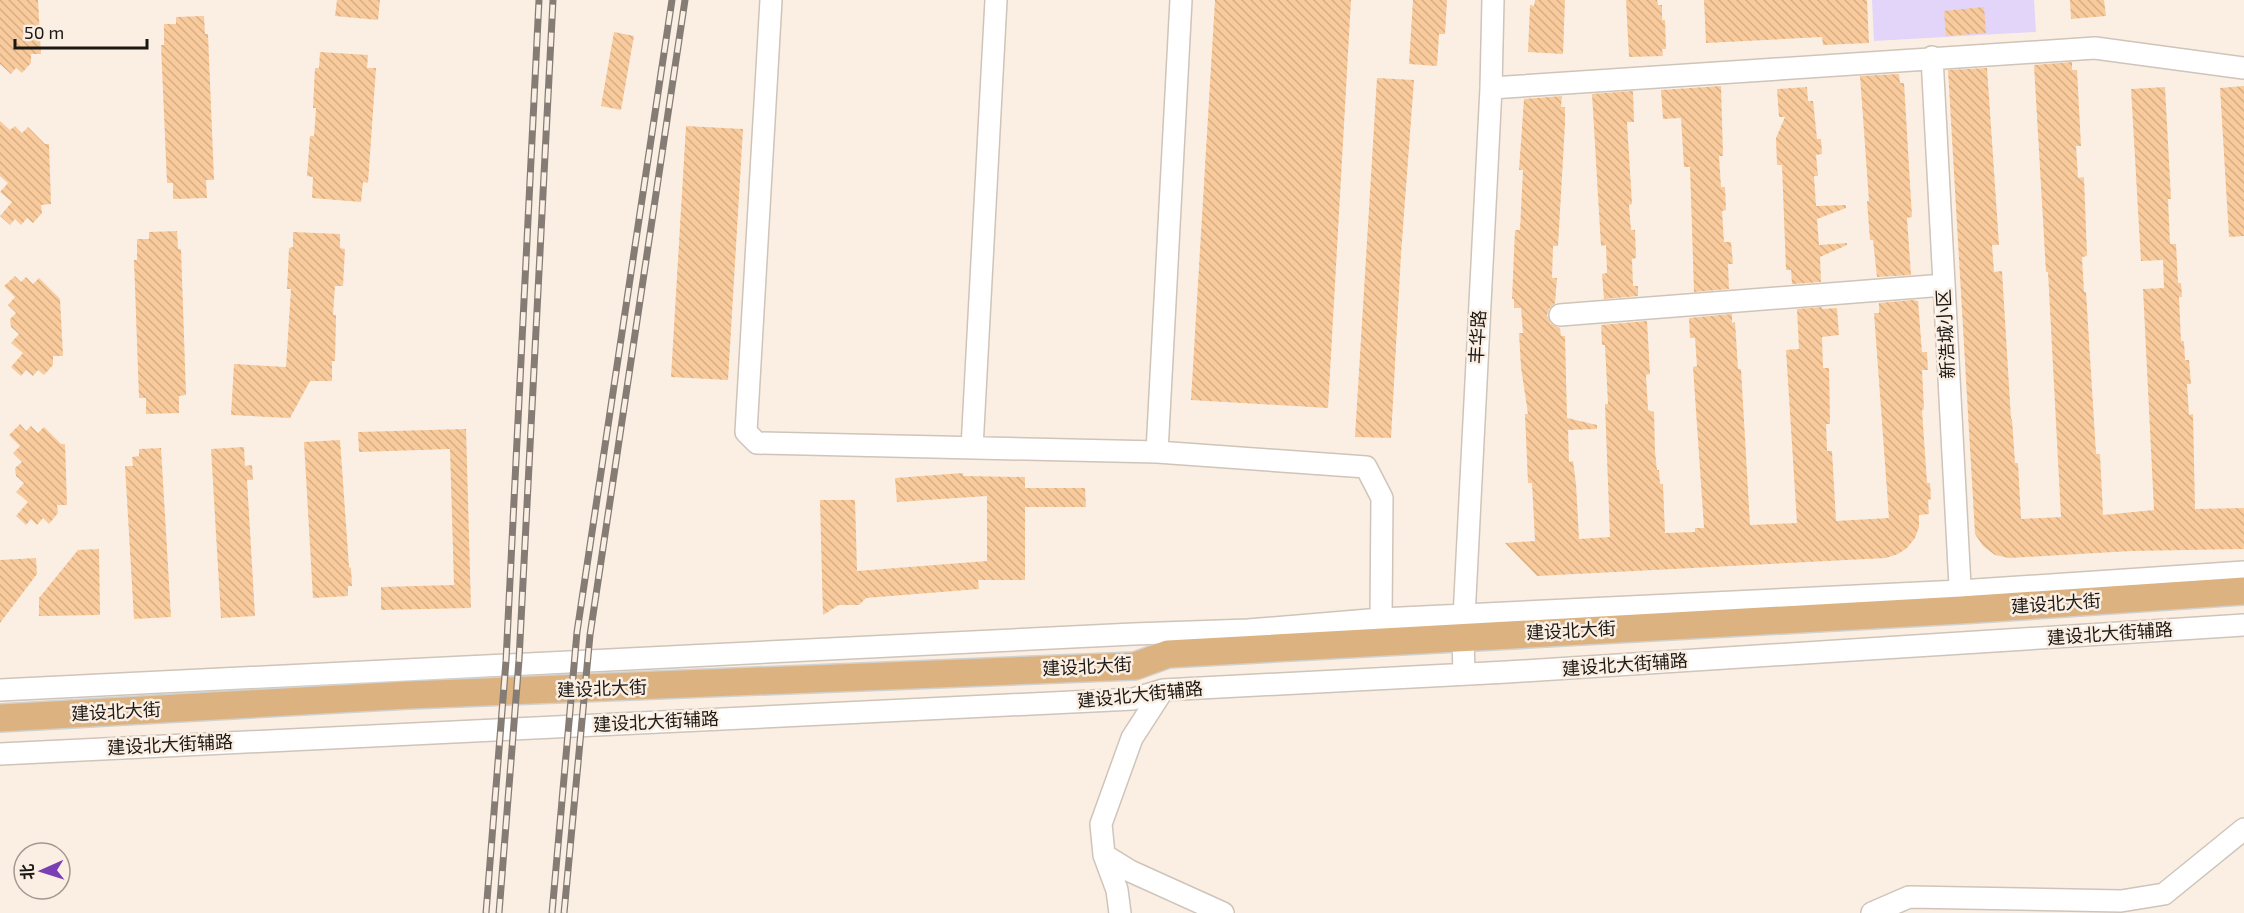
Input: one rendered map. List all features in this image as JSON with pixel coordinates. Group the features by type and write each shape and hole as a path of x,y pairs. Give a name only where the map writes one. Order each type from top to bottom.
{"main road":[{"name":"建设北大街","path":"0,718 409,695 1135,666 1168,654 1463,645 1961,601 2244,591"},
{"path":"1463,645 2244,608"}],"street":[{"path":"771,0 746,432 757,442 1157,452 1366,467 1382,498 1381,619"},
{"path":"972,448 996,0"},
{"path":"1157,452 1181,0"},
{"name":"丰华路","path":"1463,645 1494,0"},
{"path":"1491,88 2095,48 2244,68"},
{"name":"新浩城小区","path":"1932,57 1961,601"},
{"path":"1560,315 1944,285"},
{"path":"1961,601 2244,572"},
{"name":"建设北大街辅路","path":"0,690 1248,630 1381,619 1463,645"},
{"name":"建设北大街辅路","path":"0,754 1133,699 1163,690 1463,645 2244,625"},
{"path":"1120,913 1117,890 1104,855 1101,824 1132,738 1163,690"},
{"path":"1872,913 1909,897 2121,901 2164,894 2244,829"},
{"path":"1104,855 1130,872 1223,913"}],"shaded area":[{"path":"1872,0 2034,0 2036,32 1874,41"}],"building":[{"path":"0,0 38,0 41,54 31,54 31,63 22,73 16,68 11,74 0,64"},
{"path":"337,0 380,0 378,20 335,16"},
{"path":"1215,0 1351,0 1328,408 1191,400"},
{"path":"1413,0 1447,0 1445,34 1439,34 1437,66 1409,64"},
{"path":"1535,0 1565,0 1563,54 1528,52 1530,5 1534,6"},
{"path":"1626,0 1657,0 1658,5 1662,5 1666,49 1662,49 1663,56 1629,57"},
{"path":"1704,0 1867,0 1869,43 1823,45 1822,37 1706,43"},
{"path":"2070,0 2104,0 2106,16 2071,19"},
{"path":"1984,7 1986,33 1946,36 1944,11"},
{"path":"204,16 205,34 208,34 214,180 206,180 207,198 173,199 173,183 167,183 161,45 164,45 164,24 176,24 176,17"},
{"path":"614,32 634,36 621,110 601,106"},
{"path":"320,52 368,55 367,68 376,68 368,183 363,182 361,202 312,198 313,177 307,176 310,136 314,136 315,68 319,68"},
{"path":"2072,62 2072,70 2077,70 2081,146 2076,146 2078,178 2084,177 2087,256 2082,257 2084,292 2086,292 2096,454 2100,454 2103,515 2154,510 2143,289 2164,288 2163,260 2141,261 2131,89 2165,87 2171,199 2168,199 2170,244 2176,244 2178,283 2181,283 2182,297 2179,297 2181,341 2184,341 2185,360 2189,360 2191,384 2187,384 2189,415 2193,414 2195,509 2244,508 2244,549 2131,551 2009,558 1995,555 1983,546 1975,534 1948,70 1987,68 1999,245 1992,245 1994,272 2002,271 2011,419 2015,463 2018,463 2021,519 2061,517 2034,65"},
{"path":"1899,74 1900,83 1904,83 1912,217 1907,218 1911,275 1877,277 1873,240 1870,240 1860,76"},
{"path":"1377,78 1414,80 1401,254 1391,438 1355,437"},
{"path":"1721,86 1723,156 1719,156 1721,187 1725,187 1726,210 1722,211 1724,242 1731,242 1733,264 1728,264 1729,289 1694,292 1690,167 1684,167 1681,118 1663,119 1661,90"},
{"path":"2244,86 2244,236 2229,237 2220,88"},
{"path":"1807,87 1808,101 1813,101 1817,139 1821,139 1822,154 1816,155 1818,176 1814,176 1816,206 1846,205 1846,208 1817,219 1819,245 1847,243 1847,245 1820,257 1821,282 1792,284 1791,270 1786,270 1782,165 1777,165 1776,138 1785,117 1779,117 1777,89"},
{"path":"1633,91 1634,122 1627,122 1632,204 1629,205 1631,230 1635,230 1636,258 1632,259 1633,286 1638,286 1638,296 1604,299 1602,274 1607,273 1606,245 1601,246 1592,94"},
{"path":"1562,96 1561,107 1565,107 1565,124 1558,246 1553,246 1552,278 1557,278 1555,303 1547,315 1550,323 1560,328 1561,336 1565,336 1567,418 1597,425 1597,429 1568,430 1569,462 1573,461 1576,484 1579,539 1610,537 1605,404 1608,404 1605,345 1602,345 1601,325 1647,321 1650,374 1646,375 1648,410 1654,412 1655,452 1660,484 1663,484 1665,533 1695,532 1695,528 1704,528 1693,367 1697,366 1695,338 1690,338 1689,318 1732,314 1732,323 1735,322 1738,369 1741,369 1750,525 1797,523 1786,350 1799,349 1797,309 1822,307 1822,309 1837,308 1839,335 1822,337 1823,368 1829,368 1830,424 1826,424 1827,451 1832,451 1836,521 1889,518 1874,313 1879,313 1879,303 1913,300 1918,301 1922,352 1927,352 1928,370 1922,370 1924,409 1922,410 1927,483 1930,483 1931,499 1928,500 1929,514 1919,515 1919,527 1915,538 1907,548 1886,558 1537,576 1505,543 1535,541 1532,483 1528,483 1525,414 1528,414 1521,367 1519,333 1523,333 1521,308 1514,308 1514,299 1512,299 1515,230 1520,230 1523,170 1519,170 1524,99"},
{"path":"0,121 10,130 15,126 22,133 28,127 45,144 49,144 51,204 41,205 42,213 33,223 27,218 21,225 15,219 10,225 0,216 12,202 0,192 8,183 0,176"},
{"path":"686,126 743,129 728,380 671,377"},
{"path":"177,231 178,249 181,249 186,395 179,396 179,413 146,414 146,398 139,398 134,260 137,260 137,239 149,239 149,232"},
{"path":"293,232 340,234 340,248 345,249 343,286 335,286 333,315 336,315 335,361 332,361 332,381 310,381 290,418 231,415 234,364 286,367 291,289 287,289 289,248 293,247"},
{"path":"15,276 21,282 26,277 33,284 39,278 60,299 63,356 53,356 53,365 44,375 38,370 33,376 26,370 21,376 11,367 23,353 11,343 19,334 11,327 10,319 16,313 8,305 15,297 4,286"},
{"path":"20,424 26,431 31,426 38,433 44,427 61,444 65,444 67,505 57,505 58,513 49,524 43,518 37,525 31,519 26,525 16,516 28,502 16,492 24,483 16,476 15,468 22,462 13,453 20,446 9,435"},
{"path":"466,429 471,608 381,610 381,587 454,585 450,449 359,452 358,432"},
{"path":"340,440 352,586 348,586 348,596 313,598 304,442"},
{"path":"244,447 245,466 252,465 253,480 247,480 255,616 221,618 211,449"},
{"path":"161,448 171,617 134,619 125,466 133,466 132,457 139,456 139,449"},
{"path":"963,473 963,476 1025,477 1025,488 1085,488 1086,507 1025,507 1025,580 978,580 979,589 866,598 859,605 839,605 823,615 820,500 855,500 857,571 987,561 987,496 897,502 895,478"},
{"path":"99,549 100,615 39,616 39,598 78,550"},
{"path":"36,558 37,574 0,623 0,560"}],"railway":[{"path":"486,913 506,661 539,0"},
{"path":"499,913 519,660 553,0"},
{"path":"552,913 577,632 672,0"},
{"path":"564,913 590,635 685,0"}]}
